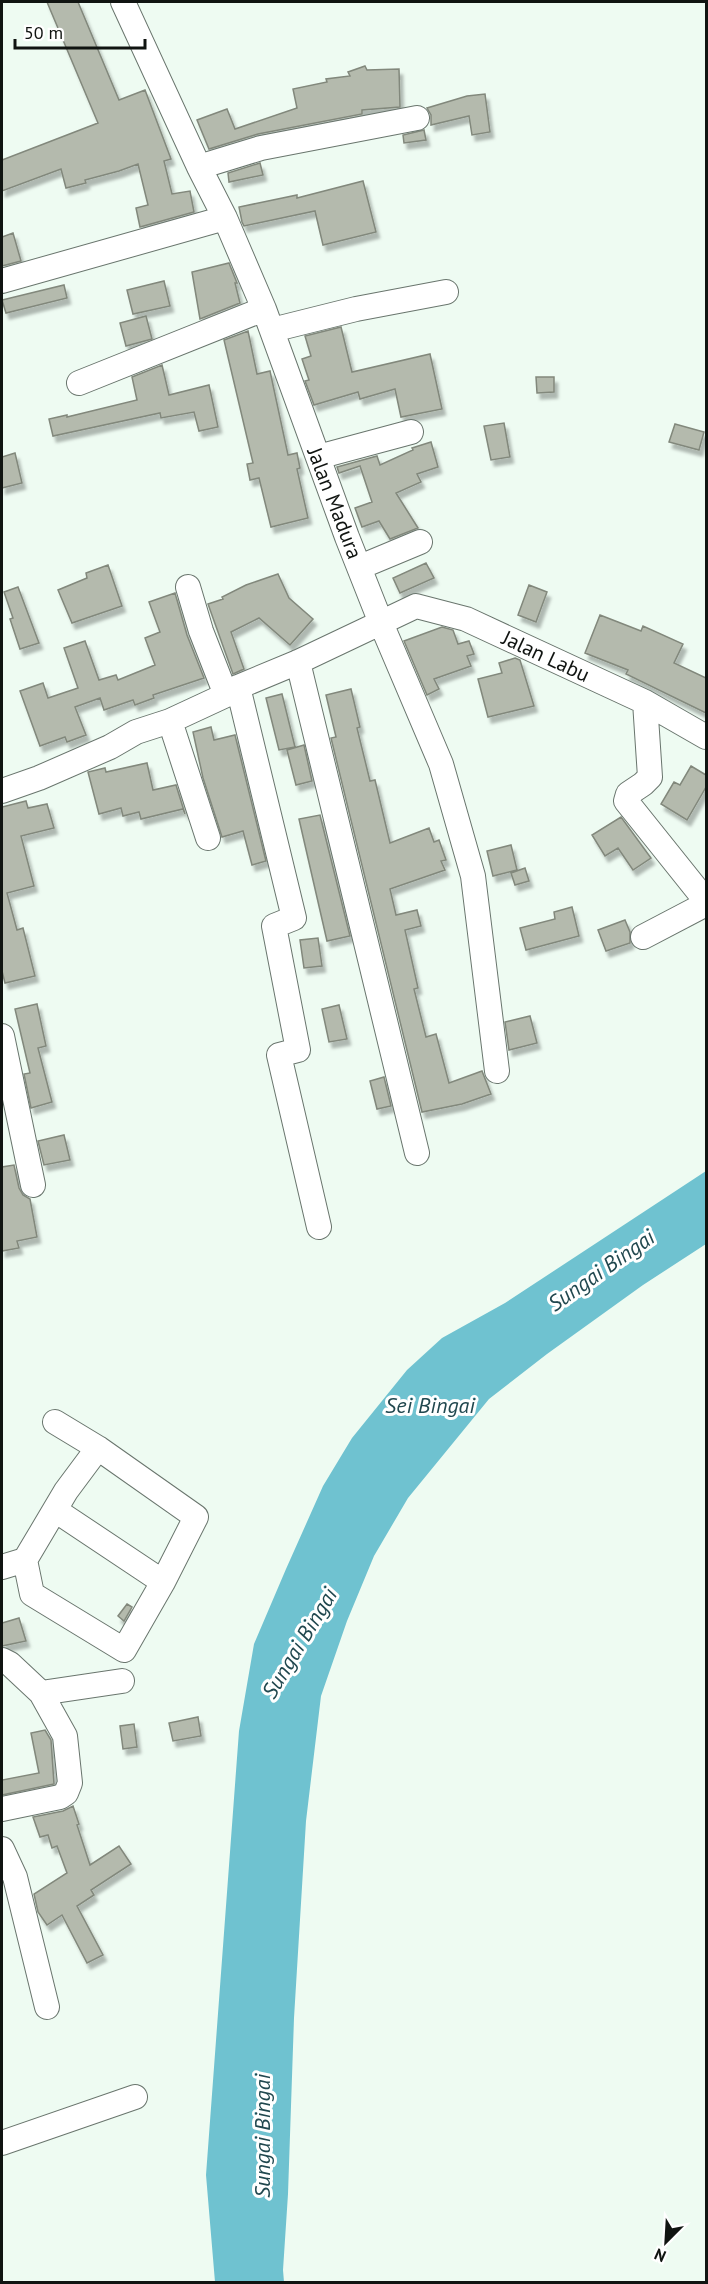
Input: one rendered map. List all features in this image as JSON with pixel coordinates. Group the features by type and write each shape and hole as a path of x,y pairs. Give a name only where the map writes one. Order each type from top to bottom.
{"street":[{"name":"Jalan Madura","path":"123,2 225,218 268,320 381,623 441,764 473,876 497,1071"},
{"path":"199,167 261,148 417,118"},
{"path":"2,281 225,218"},
{"path":"79,383 268,320 356,309 446,292"},
{"path":"318,456 411,432"},
{"path":"360,567 420,542"},
{"path":"188,587 201,631 232,691 294,918 274,926 298,1050 279,1055 319,1227"},
{"name":"Jalan Labu","path":"381,623 416,606 466,619 645,702 706,737"},
{"path":"2,791 100,752 136,732 170,720 381,623"},
{"path":"298,662 417,1153"},
{"path":"643,937 706,903 626,801 628,794 646,781 650,772 645,702"},
{"path":"170,720 208,838"},
{"path":"2,1036 33,1185"},
{"path":"25,1560 32,1594 124,1650 163,1582 196,1517 98,1448 55,1422"},
{"path":"2,1567 25,1560 55,1510 98,1448"},
{"path":"55,1510 163,1582"},
{"path":"2,1660 10,1664 42,1693 65,1736 70,1783 66,1793 60,1797 2,1809"},
{"path":"42,1693 122,1681"},
{"path":"2,1849 15,1877 47,2007"},
{"path":"2,2143 135,2097"}],"water":[{"name":"Sei Bingai","path":"706,1171 706,1244 643,1285 489,1399 408,1498 374,1556 347,1621 321,1696 306,1821 294,2018 284,2282 215,2282 206,2175 239,1731 254,1644 286,1569 323,1486 352,1438 407,1370 442,1338 505,1303"}],"building":[{"path":"47,2 78,2 119,100 145,90 171,159 164,161 172,194 190,191 194,212 140,227 136,208 148,205 138,164 66,188 61,169 2,191 2,160 98,123"},
{"path":"365,66 367,70 399,69 400,107 362,110 362,114 258,134 209,149 197,120 227,109 235,129 297,108 293,89 327,82 326,79 350,76 348,72"},
{"path":"485,94 490,132 472,135 469,116 431,125 431,115 427,108 467,96"},
{"path":"424,130 426,140 404,143 403,135"},
{"path":"260,163 263,175 229,182 228,173"},
{"path":"363,181 376,232 323,245 315,211 244,226 242,222 239,207 297,195 297,198"},
{"path":"13,233 21,261 2,266 2,237"},
{"path":"229,263 237,283 235,283 240,303 200,319 192,272"},
{"path":"164,281 170,306 133,314 127,290"},
{"path":"64,285 67,298 6,313 2,300"},
{"path":"146,316 152,339 126,346 120,323"},
{"path":"341,327 352,372 430,354 442,409 401,417 395,389 360,399 358,392 314,405 305,381 309,380 302,359 311,356 305,336"},
{"path":"248,331 257,374 270,371 288,455 297,453 300,468 297,469 308,518 271,527 259,478 250,480 247,464 253,463 224,340"},
{"path":"162,365 169,395 209,385 218,427 199,431 194,412 161,418 160,413 53,436 49,419 67,415 67,417 137,400 132,377"},
{"path":"536,377 554,377 554,392 537,393"},
{"path":"504,423 510,457 491,460 484,426"},
{"path":"675,424 704,432 699,450 669,442"},
{"path":"431,442 438,467 417,474 421,482 396,493 418,528 390,539 379,521 362,527 355,508 372,502 360,466 339,473 337,467 377,456 380,465 413,450 412,448"},
{"path":"15,453 22,483 2,488 2,457"},
{"path":"426,563 434,578 400,593 393,578"},
{"path":"108,565 122,606 72,623 58,590 87,578 86,573"},
{"path":"278,574 289,598 313,619 290,645 259,618 231,632 244,669 233,674 208,604 223,599 222,597 246,585"},
{"path":"529,585 547,592 536,622 518,615"},
{"path":"18,587 39,643 20,649 4,592"},
{"path":"175,593 187,635 204,678 153,695 154,698 135,705 133,700 104,710 100,698 75,707 86,735 67,742 65,737 40,746 20,691 43,683 48,698 78,688 64,648 85,641 99,680 116,675 118,680 155,665 145,638 160,632 149,602"},
{"path":"600,615 641,631 643,626 683,644 674,663 706,678 706,713 626,674 628,670 585,653"},
{"path":"442,627 453,630 458,644 469,641 474,654 467,656 471,666 434,679 439,689 427,695 404,641"},
{"path":"515,658 520,660 534,706 488,717 478,679 502,673 499,663"},
{"path":"351,689 360,727 357,728 370,781 375,780 390,843 429,828 434,842 439,840 446,860 441,861 445,870 390,889 396,915 417,910 421,926 405,930 418,988 414,989 426,1037 436,1034 449,1083 482,1071 491,1094 462,1104 422,1112 331,738 336,737 326,695"},
{"path":"282,694 295,747 279,750 266,698"},
{"path":"211,727 214,740 235,735 266,861 252,865 243,831 222,837 203,778 193,732"},
{"path":"304,745 312,781 296,785 287,750"},
{"path":"147,763 153,790 176,785 185,814 183,809 141,819 139,812 123,816 121,808 99,814 88,772 105,768 106,772"},
{"path":"691,766 706,775 706,787 687,820 661,804 674,782 680,785"},
{"path":"26,801 28,808 47,804 54,828 21,836 34,886 7,893 17,930 23,928 35,976 5,983 2,971 2,807"},
{"path":"320,815 350,936 327,941 299,819"},
{"path":"621,817 651,858 633,870 618,848 605,856 592,835"},
{"path":"511,845 517,870 493,876 487,851"},
{"path":"525,868 529,881 515,885 511,873"},
{"path":"572,907 579,936 526,950 520,928 555,919 554,912"},
{"path":"625,920 630,932 630,943 606,951 598,930"},
{"path":"318,938 322,966 304,968 300,940"},
{"path":"37,1004 46,1046 38,1048 52,1102 31,1108 24,1074 30,1073 15,1009"},
{"path":"339,1005 347,1039 329,1042 322,1009"},
{"path":"530,1016 537,1043 509,1050 505,1022"},
{"path":"384,1077 391,1106 377,1109 370,1081"},
{"path":"64,1135 70,1160 44,1165 38,1141"},
{"path":"14,1165 19,1188 23,1195 30,1199 37,1237 17,1241 19,1248 2,1251 2,1167"},
{"path":"127,1604 132,1607 124,1621 118,1616"},
{"path":"19,1618 26,1641 2,1646 2,1623"},
{"path":"198,1717 201,1736 173,1741 169,1723"},
{"path":"134,1724 137,1747 123,1749 120,1726"},
{"path":"45,1730 51,1740 54,1784 2,1795 2,1780 39,1773 31,1733"},
{"path":"73,1806 90,1865 119,1846 131,1864 91,1890 94,1895 77,1906 103,1955 87,1963 62,1915 47,1925 38,1912 34,1894 67,1873 57,1846 52,1848 48,1835 40,1837 33,1817 63,1811"}],"water label":[{"name":"Sungai Bingai","path":"601,1270"},
{"name":"Sungai Bingai","path":"299,1643"},
{"name":"Sungai Bingai","path":"262,2136"}]}
